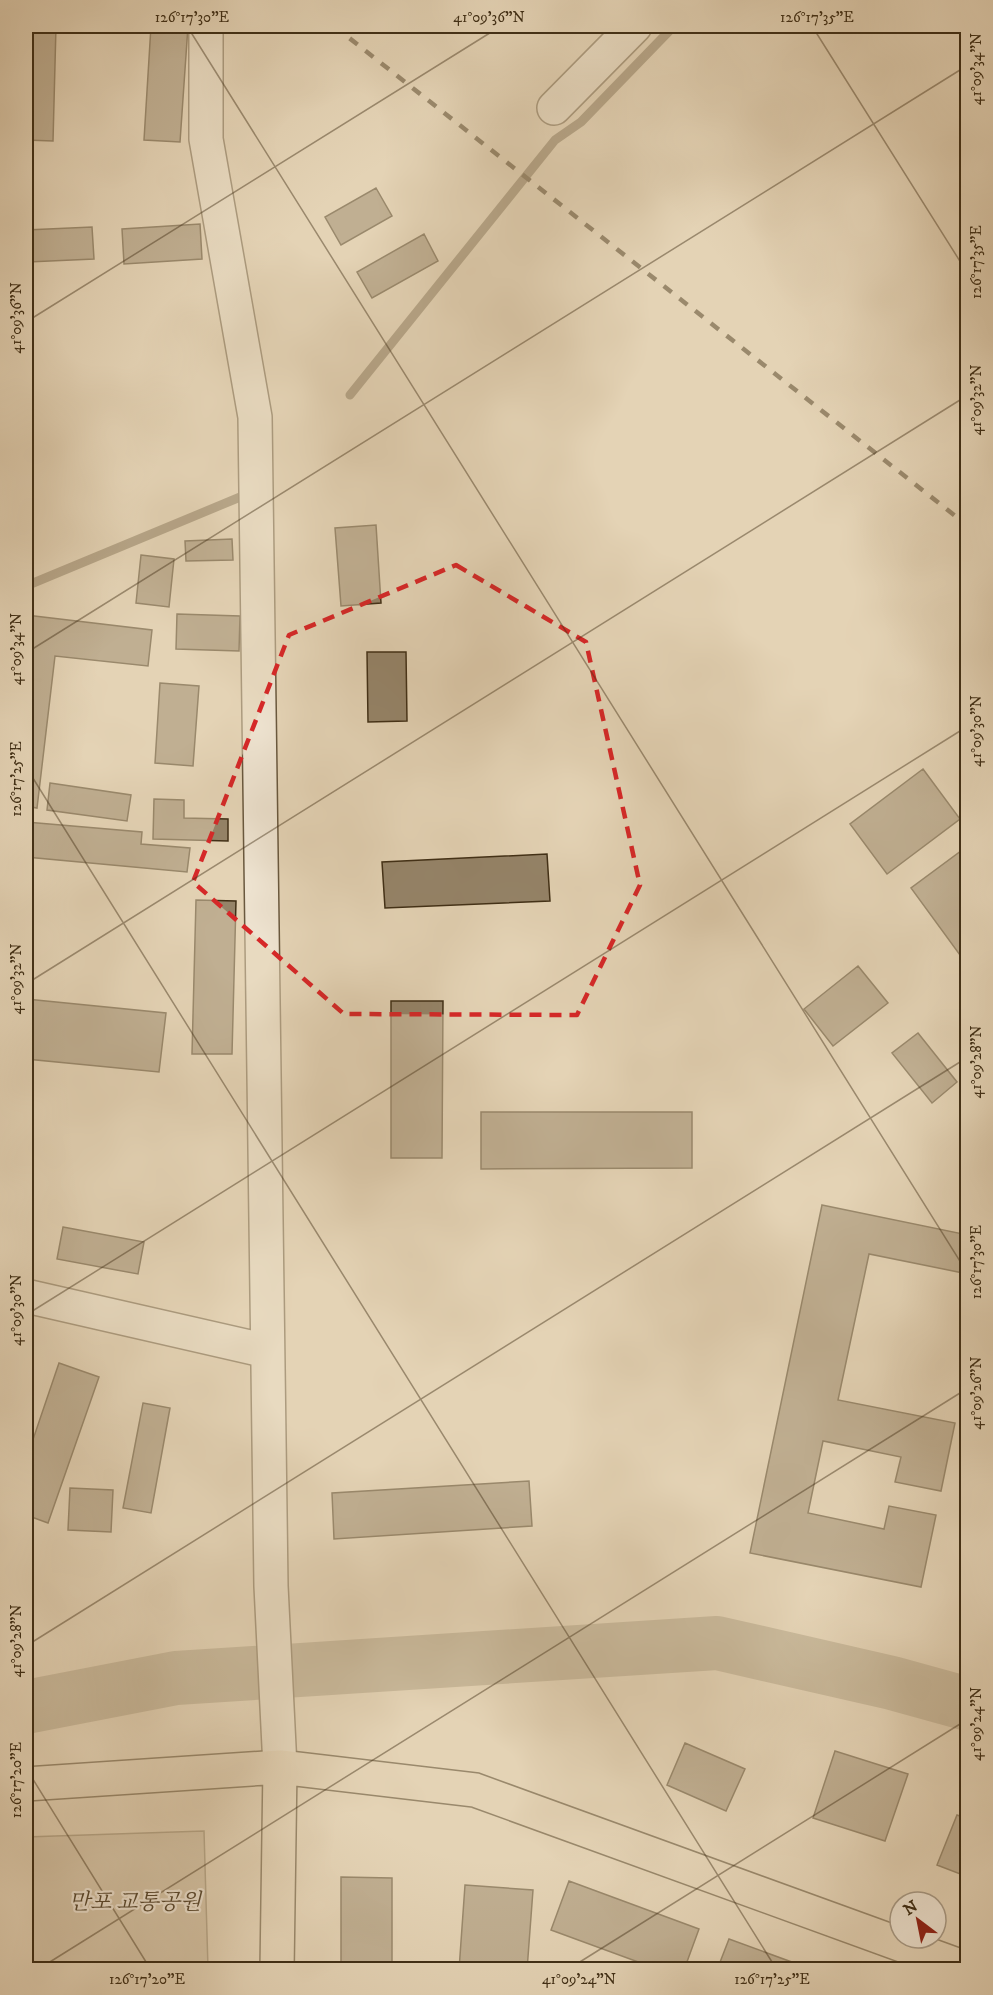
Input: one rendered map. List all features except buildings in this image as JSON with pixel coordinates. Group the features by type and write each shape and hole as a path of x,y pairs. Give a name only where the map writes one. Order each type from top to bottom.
{"main road":[{"path":"277,1970 280,1767"},
{"path":"26,1784 280,1767 475,1790 968,1969"}],"street":[{"path":"206,26 206,139 255,417 271,1586 280,1767"},
{"path":"554,108 635,26"},
{"path":"26,1296 267,1351"}],"highlighted area":[{"path":"456,565 586,642 640,885 577,1015 344,1014 193,882 289,635"}],"green space":[{"name":"만포 교통공원","path":"204,1831 208,1969 26,1969 26,1837"}],"waterway":[{"path":"350,395 555,140 581,122 674,26"},
{"path":"26,586 245,495"},
{"path":"26,1707 176,1678 717,1643 892,1683 968,1704"}],"railway":[{"path":"334,26 968,526"}]}
